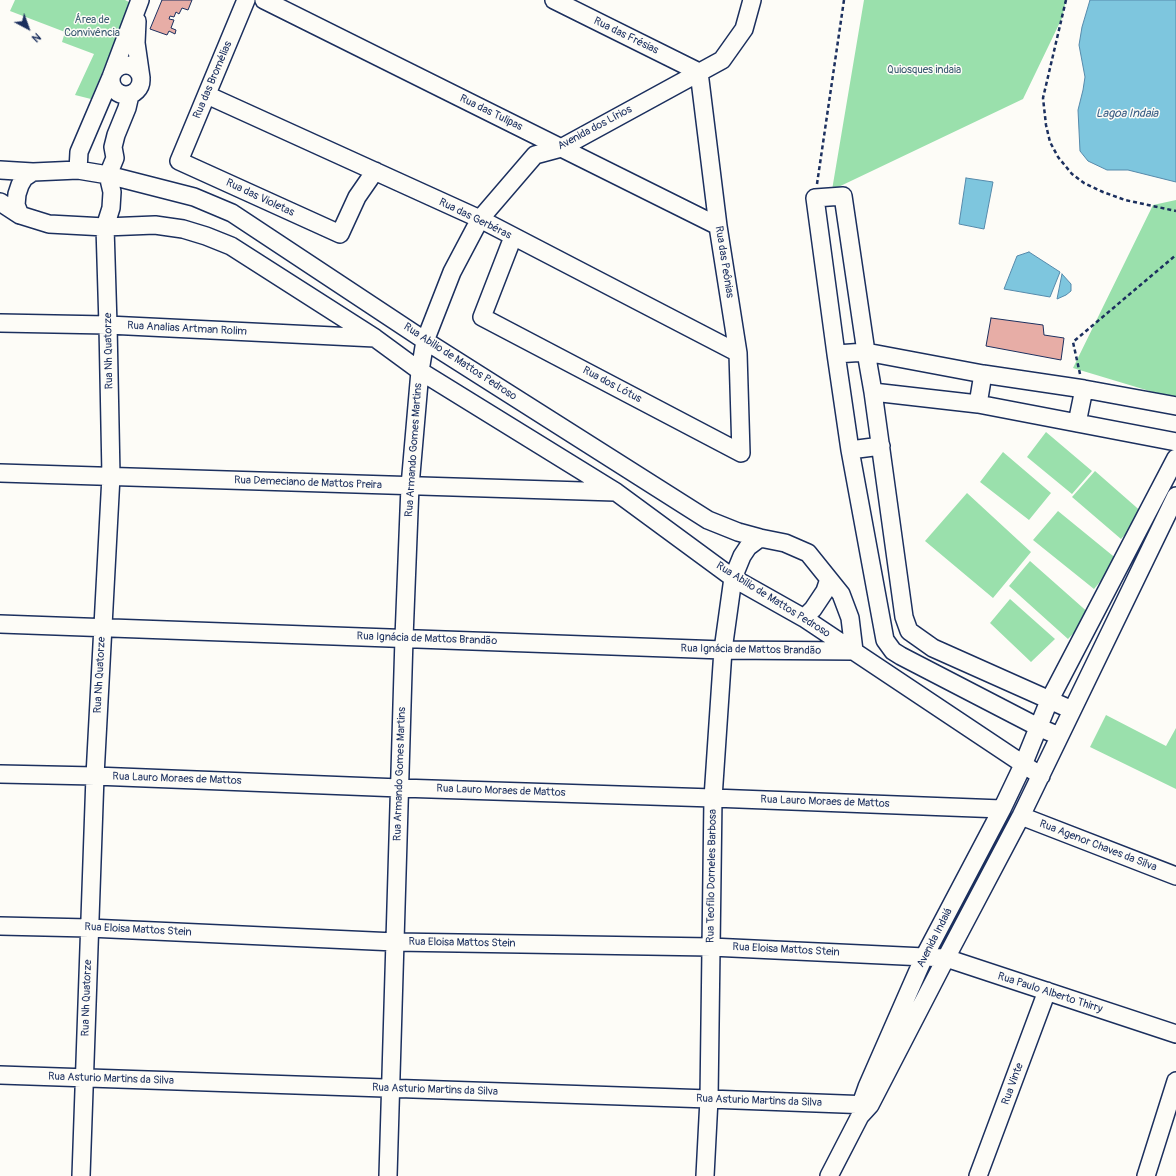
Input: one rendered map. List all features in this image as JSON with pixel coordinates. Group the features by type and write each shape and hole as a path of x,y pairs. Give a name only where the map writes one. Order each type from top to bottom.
{"street":[{"name":"Rua das Bromélias","path":"179,161 246,0"},
{"name":"Rua das Tulipas","path":"264,0 718,226"},
{"name":"Rua das Frésias","path":"554,0 699,72"},
{"name":"Avenida dos Lírios","path":"423,339 477,218 535,155 561,148 722,60 744,29 752,0"},
{"path":"138,3 136,43 141,82 137,90 130,95 121,95 117,93 112,86 111,77 138,3"},
{"path":"78,170 79,152 104,90 113,72 121,66 132,66 139,73 141,78"},
{"name":"Rua das Peônias","path":"699,72 718,226 738,353 741,453"},
{"path":"108,175 115,158 113,146 116,135 127,108 130,95"},
{"name":"Rua das Gerbéras","path":"207,95 477,218 738,353"},
{"path":"85,140 96,138 113,146"},
{"name":"Rua das Violetas","path":"179,161 340,234 357,197 375,171"},
{"name":"Rua Abilio de Mattos Pedroso","path":"0,170 33,172 78,170 108,175 194,197 232,213 423,339 708,520 738,532 785,543 808,553 841,594 850,618 854,651"},
{"path":"20,216 16,205 16,194 24,178 33,172"},
{"name":"Rua Nh Quatorze","path":"81,1176 95,776 110,476 105,227 111,208 112,192 108,175"},
{"path":"1059,736 1038,727 901,656 893,651 885,640 850,450 815,198 843,196 881,446 904,617 909,631 934,648 1072,710"},
{"name":"Rua Abilio de Mattos Pedroso","path":"0,202 20,216 49,224 105,227 155,225 183,229 231,246 375,338 420,371 616,492 733,578 804,618 1041,776"},
{"name":"Rua dos Lótus","path":"513,237 482,317 741,453"},
{"name":"Rua Analias Artman Rolim","path":"0,323 108,324 375,338"},
{"name":"Rua Armando Gomes Martins","path":"388,1176 410,486 423,339"},
{"path":"836,354 866,352 983,374 1084,389 1176,406"},
{"path":"978,404 983,374"},
{"path":"1077,423 1084,389"},
{"path":"873,392 978,404 1176,442"},
{"path":"850,450 881,446"},
{"name":"Avenida Indaiá","path":"864,1109 867,1087 924,958 1002,810 1023,765 1049,700 1176,458"},
{"name":"Rua Demeciano de Mattos Preira","path":"0,473 616,492"},
{"name":"Avenida Indaiá","path":"829,1176 1021,816 1176,496"},
{"name":"Rua Teofilo Dorneles Barbosa","path":"705,1176 709,1099 713,798 723,650 733,578 742,556 748,547 760,538"},
{"path":"804,618 813,609 825,591 829,579"},
{"name":"Rua Ignácia de Mattos Brandão","path":"0,624 723,650 854,651"},
{"path":"901,656 909,631"},
{"name":"Rua Lauro Moraes de Mattos","path":"0,774 713,798 1002,810"},
{"name":"Rua Agenor Chaves da Silva","path":"1021,816 1176,876"},
{"name":"Rua Eloisa Mattos Stein","path":"0,926 89,928 395,942 711,947 924,958"},
{"name":"Rua Paulo Alberto Thirry","path":"924,958 946,958 1176,1034"},
{"name":"Rua Vinte","path":"978,1176 1047,991"},
{"name":"Rua Asturio Martins da Silva","path":"0,1075 709,1099 864,1109"},
{"path":"1146,1176 1176,1081"}],"path":[{"path":"815,198 844,0"},
{"path":"1066,0 1043,98 1046,125 1050,142 1058,157 1072,174 1084,183 1103,192 1126,200 1176,211"},
{"path":"1084,389 1072,342 1176,255"}],"green space":[{"name":"Área de Convivência","path":"15,0 125,0 131,3 91,99 75,95 94,54 62,42 65,32 10,11"},
{"name":"Quiosques indaia","path":"864,0 1066,0 1062,18 1023,99 832,190"},
{"path":"1176,200 1176,399 1073,368 1153,205"},
{"path":"1046,432 1092,471 1072,494 1027,457"},
{"path":"1003,452 1051,493 1029,520 980,482"},
{"path":"1095,471 1144,514 1121,539 1072,497"},
{"path":"967,493 1031,552 993,598 925,541"},
{"path":"1058,511 1118,560 1094,589 1033,540"},
{"path":"1030,561 1091,615 1068,639 1009,586"},
{"path":"1010,599 1055,639 1031,662 990,623"},
{"path":"1106,715 1166,746 1176,728 1176,789 1090,747"}],"water":[{"name":"Lagoa Indaia","path":"1090,0 1176,0 1176,182 1128,170 1107,170 1088,161 1080,151 1078,110 1085,77 1079,45 1082,27"},
{"path":"966,178 993,182 984,229 959,224"},
{"path":"1029,252 1060,272 1050,297 1004,289 1017,256"},
{"path":"1062,274 1071,284 1071,291 1057,299"}],"building":[{"path":"162,0 192,0 188,10 182,8 179,14 176,12 174,17 170,16 169,19 174,20 171,28 176,30 175,34 169,31 167,35 150,29"},
{"path":"991,318 1043,325 1044,335 1064,338 1061,360 986,346"}]}
